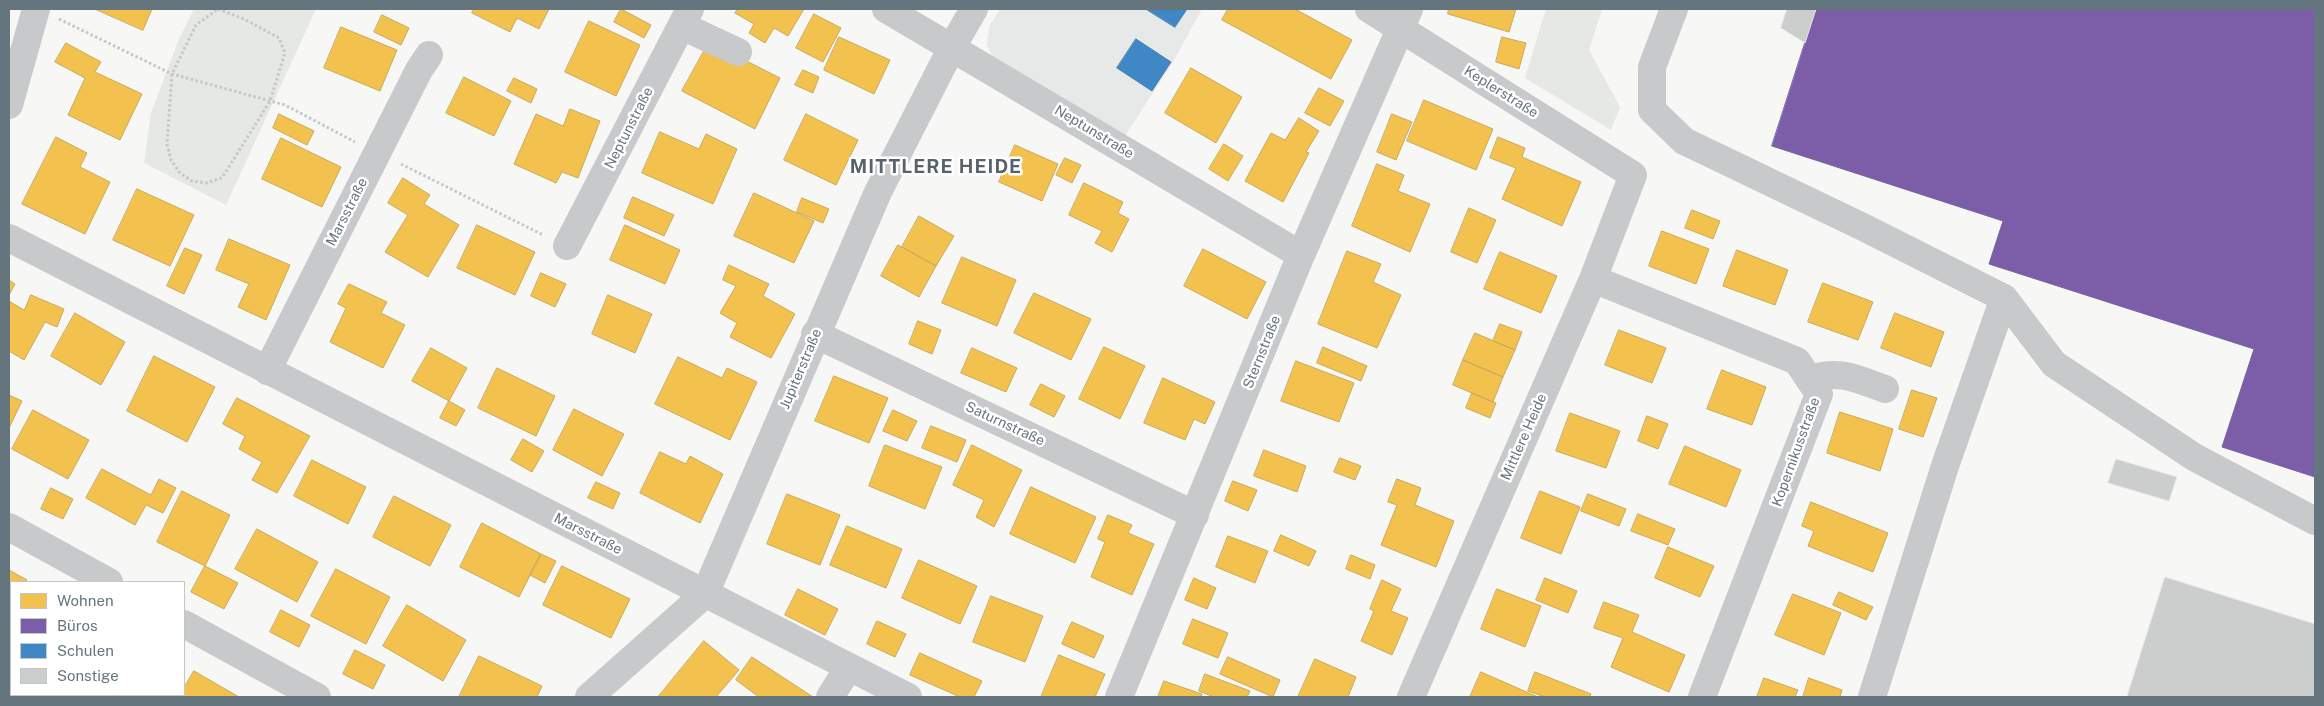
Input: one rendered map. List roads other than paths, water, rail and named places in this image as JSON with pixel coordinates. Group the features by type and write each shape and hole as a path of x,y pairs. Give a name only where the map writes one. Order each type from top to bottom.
{"street":[{"name":"Neptunstraße","path":"886,9 1301,255"},
{"name":"Jupiterstraße","path":"589,697 706,594 815,334 878,192 952,47 974,9"},
{"name":"Keplerstraße","path":"1369,9 1405,19 1633,175"},
{"path":"1674,9 1652,67 1652,110 1684,141 1863,227 2004,298 2054,364 2194,457 2315,521"},
{"path":"9,105 36,10"},
{"name":"Neptunstraße","path":"567,246 686,17"},
{"path":"686,17 738,52"},
{"name":"Sternstraße","path":"1119,697 1301,255 1405,19"},
{"name":"Marsstraße","path":"267,371 419,70 429,55"},
{"name":"Mittlere Heide","path":"1411,697 1593,278 1633,175"},
{"name":"Marsstraße","path":"9,238 908,697"},
{"name":"Kopernikusstraße","path":"1593,278 1797,361 1819,394 1702,697"},
{"path":"1872,697 1945,466 2004,298"},
{"name":"Saturnstraße","path":"815,334 1195,515"},
{"path":"1810,379 1825,374 1842,374 1884,389"},
{"path":"9,527 107,581"},
{"path":"185,625 317,697"},
{"path":"830,697 849,667"}],"district":[{"name":"MITTLERE HEIDE","path":"936,167"}]}
